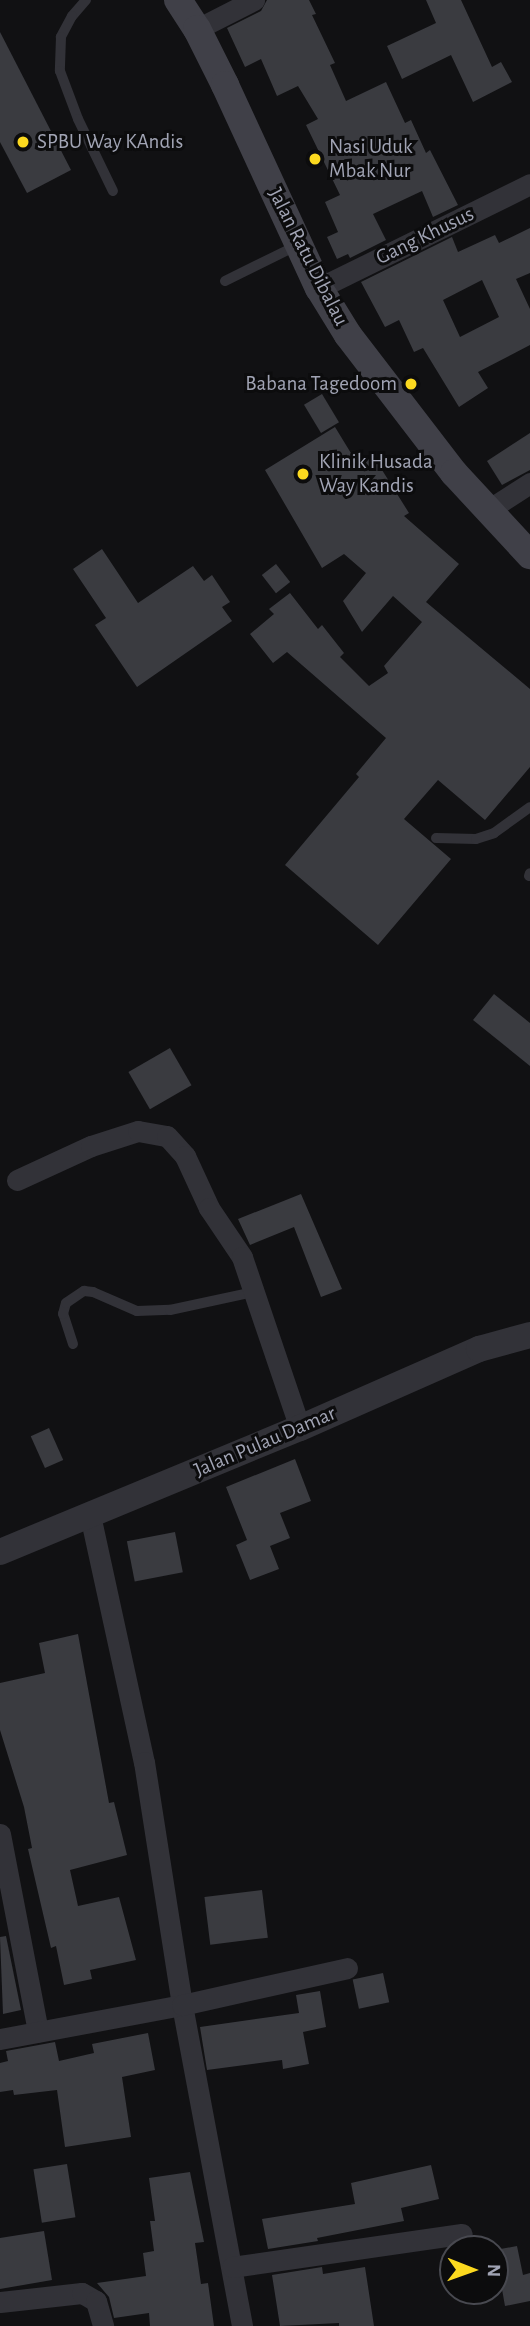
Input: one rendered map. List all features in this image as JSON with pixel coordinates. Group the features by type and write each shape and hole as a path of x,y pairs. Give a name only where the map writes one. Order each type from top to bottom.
{"main road":[{"name":"Jalan Ratu Dibalau","path":"178,0 197,29 319,288 348,335 391,395 454,473 530,555"}],"street":[{"path":"197,29 254,0"},
{"name":"Gang Khusus","path":"319,288 530,184"},
{"path":"488,510 530,483"},
{"path":"17,1180 91,1146 138,1131 167,1136 185,1156 209,1208 235,1242 299,1428"},
{"name":"Jalan Pulau Damar","path":"0,1552 299,1428 489,1345 530,1335"},
{"path":"90,1515 144,1762 182,2005 242,2326"},
{"path":"0,1834 7,1910 38,2031"},
{"path":"0,2039 182,2005 347,1968"},
{"path":"232,2267 462,2234"},
{"path":"0,2302 82,2293 96,2301 103,2326"}],"lane":[{"path":"86,0 72,16 61,37 60,71 78,119 113,191"},
{"path":"225,281 299,245"},
{"path":"436,838 476,839 494,833 530,807"},
{"path":"73,1344 63,1314 65,1303 84,1291 93,1292 137,1311 170,1310 254,1292"}],"building":[{"path":"267,0 309,0 316,14 312,15 335,63 330,65 346,101 386,82 405,123 411,120 426,153 430,150 458,205 433,217 422,191 373,214 386,240 350,258 348,254 337,259 327,237 338,232 325,202 340,195 306,125 318,119 298,86 277,96 261,59 245,67 227,28 261,11"},
{"path":"426,0 461,0 492,67 501,62 512,82 473,102 451,55 402,79 387,46 436,23"},
{"path":"0,32 71,170 27,193 0,142"},
{"path":"530,228 530,273 516,279 530,309 530,345 478,372 488,388 459,407 423,348 414,352 399,320 385,327 361,282 452,237 458,252 495,235 499,243","holes":["482,280 499,317 460,337 443,300"]},
{"path":"322,394 339,422 321,433 304,405"},
{"path":"335,427 357,463 372,454 409,513 404,516 459,564 426,602 530,689 530,767 485,820 438,780 404,819 451,859 378,945 285,865 359,777 356,774 386,738 287,652 273,663 250,634 274,614 269,609 290,593 318,629 322,625 344,653 340,657 369,686 388,673 384,666 422,622 393,596 362,632 343,601 366,573 344,554 322,568 265,470"},
{"path":"530,433 530,470 502,485 487,461"},
{"path":"102,549 138,603 193,566 204,581 212,575 230,602 222,607 232,621 137,687 95,625 106,618 73,569"},
{"path":"276,564 290,582 276,593 262,575"},
{"path":"494,994 530,1023 530,1066 473,1020"},
{"path":"170,1048 192,1085 150,1109 128,1072"},
{"path":"301,1194 342,1289 321,1297 294,1227 250,1245 238,1219"},
{"path":"49,1428 63,1460 45,1468 31,1436"},
{"path":"295,1459 311,1501 280,1513 290,1538 270,1546 279,1569 250,1580 236,1545 247,1540 226,1487"},
{"path":"175,1532 183,1572 135,1582 127,1541"},
{"path":"78,1634 109,1803 114,1802 127,1855 70,1870 78,1906 119,1897 136,1960 90,1970 92,1979 64,1985 56,1946 51,1948 28,1849 32,1848 24,1807 0,1730 0,1683 45,1673 39,1643"},
{"path":"262,1890 268,1938 210,1945 204,1897"},
{"path":"6,1936 21,2010 3,2014 0,1937"},
{"path":"383,1973 389,2002 359,2009 353,1979"},
{"path":"320,1991 326,2027 303,2032 309,2064 283,2069 282,2060 207,2070 200,2027 299,2013 296,1995"},
{"path":"148,2033 155,2070 122,2077 131,2137 65,2147 57,2090 14,2095 13,2090 0,2092 0,2063 8,2061 6,2051 55,2042 59,2061 94,2053 92,2044"},
{"path":"67,2164 75,2217 42,2223 33,2169"},
{"path":"431,2165 439,2199 401,2208 404,2221 317,2238 318,2241 268,2249 262,2219 355,2204 351,2183"},
{"path":"190,2172 204,2242 195,2243 201,2284 208,2283 214,2326 150,2326 149,2313 114,2318 109,2297 97,2283 146,2276 143,2253 154,2251 150,2221 155,2221 149,2178"},
{"path":"44,2231 52,2280 0,2289 0,2238"},
{"path":"517,2246 523,2275 530,2273 530,2301 505,2306 509,2305 509,2247"},
{"path":"322,2267 323,2274 365,2267 374,2326 339,2326 339,2323 280,2326 272,2275"}],"place":[{"name":"SPBU Way KAndis","path":"23,142"},
{"name":"Nasi Uduk Mbak Nur","path":"315,159"},
{"name":"Babana Tagedoom","path":"411,384"},
{"name":"Klinik Husada Way Kandis","path":"303,474"}]}
